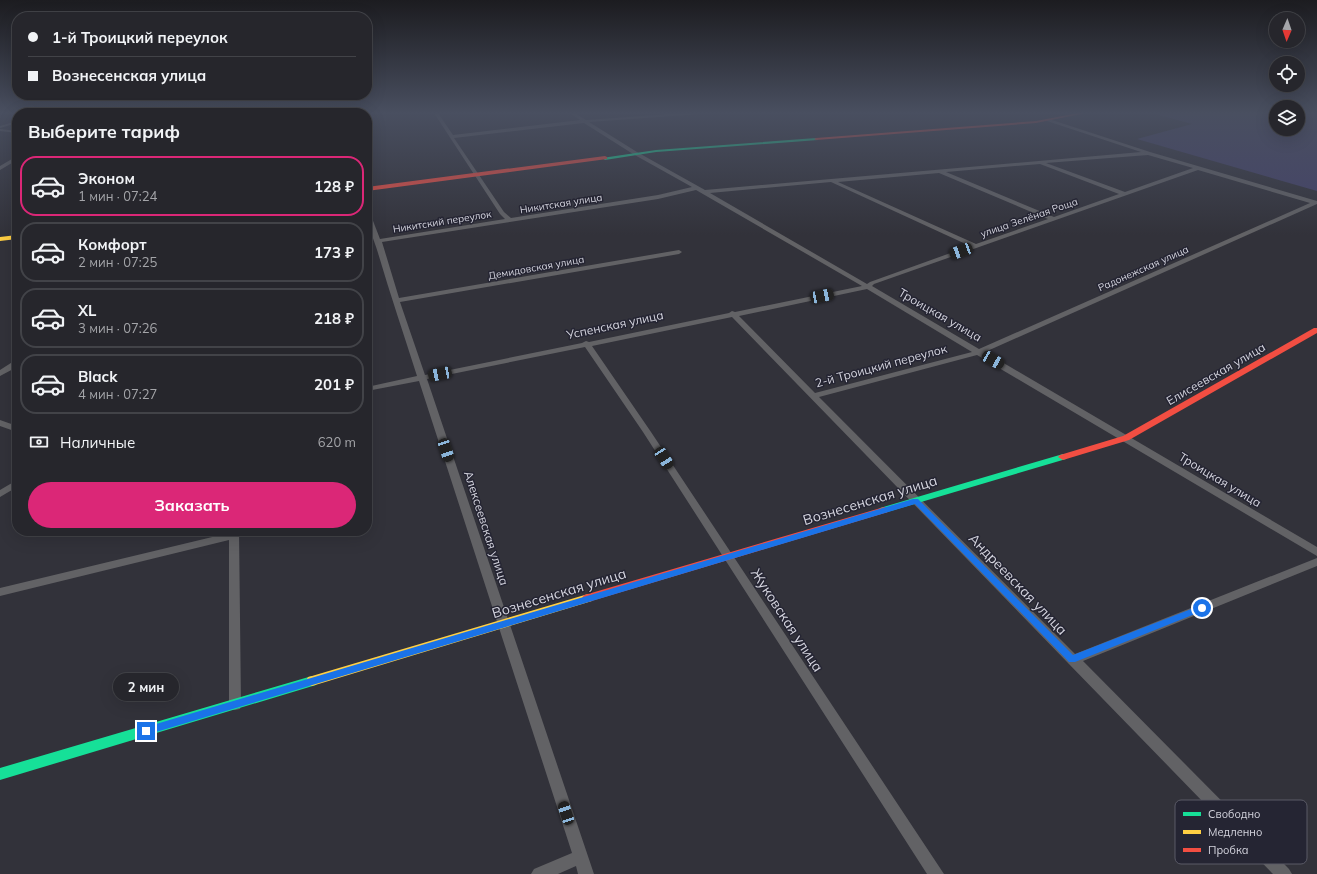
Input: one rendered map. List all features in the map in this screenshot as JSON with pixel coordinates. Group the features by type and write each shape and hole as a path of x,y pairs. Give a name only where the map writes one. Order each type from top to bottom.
{"street":[{"name":"Никитская улица","path":"462,154 502,213 510,220 700,190 941,172 1140,154"},
{"path":"372,188 629,154"},
{"name":"Троицкая улица","path":"636,154 792,242 1317,552"},
{"path":"1151,154 1316,203"},
{"path":"0,168 12,161"},
{"path":"1042,163 1125,194"},
{"name":"улица Зелёная Роща","path":"868,287 872,284 974,246 1198,168"},
{"path":"941,172 1054,219"},
{"path":"830,181 974,246"},
{"name":"Радонежская улица","path":"979,352 1316,203"},
{"name":"Никитский переулок","path":"378,241 510,220"},
{"name":"Алексеевская улица","path":"372,226 586,874"},
{"path":"0,240 12,238"},
{"name":"Демидовская улица","path":"396,301 679,252"},
{"name":"Успенская улица","path":"372,388 732,313 868,287"},
{"name":"Андреевская улица","path":"732,313 1211,800"},
{"name":"Елисеевская улица","path":"1126,438 1317,330"},
{"name":"Жуковская улица","path":"586,344 600,362 643,426 936,874"},
{"name":"2-й Троицкий переулок","path":"812,396 979,352"},
{"path":"0,374 12,366"},
{"path":"0,423 12,427"},
{"name":"Вознесенская улица","path":"0,774 1126,438"},
{"path":"0,494 12,486"},
{"path":"0,592 222,536"},
{"path":"234,536 235,705"},
{"path":"1072,660 1317,562"},
{"path":"539,874 580,857"},
{"name":"Андреевская улица","path":"1274,864 1284,874"}],"shaded area":[{"path":"1188,154 1317,154 1317,191"}],"traffic: fast":[{"path":"605,158 636,154"},
{"path":"884,510 1063,457"},
{"path":"0,774 312,681"}],"traffic: slow":[{"path":"0,239 12,238"},
{"path":"312,681 588,598"}],"traffic: jam":[{"path":"372,188 605,158"},
{"path":"1063,457 1126,438 1317,330"},
{"path":"588,598 884,510"}],"route":[{"path":"146,731 916,501 1072,660 1202,608"}]}
